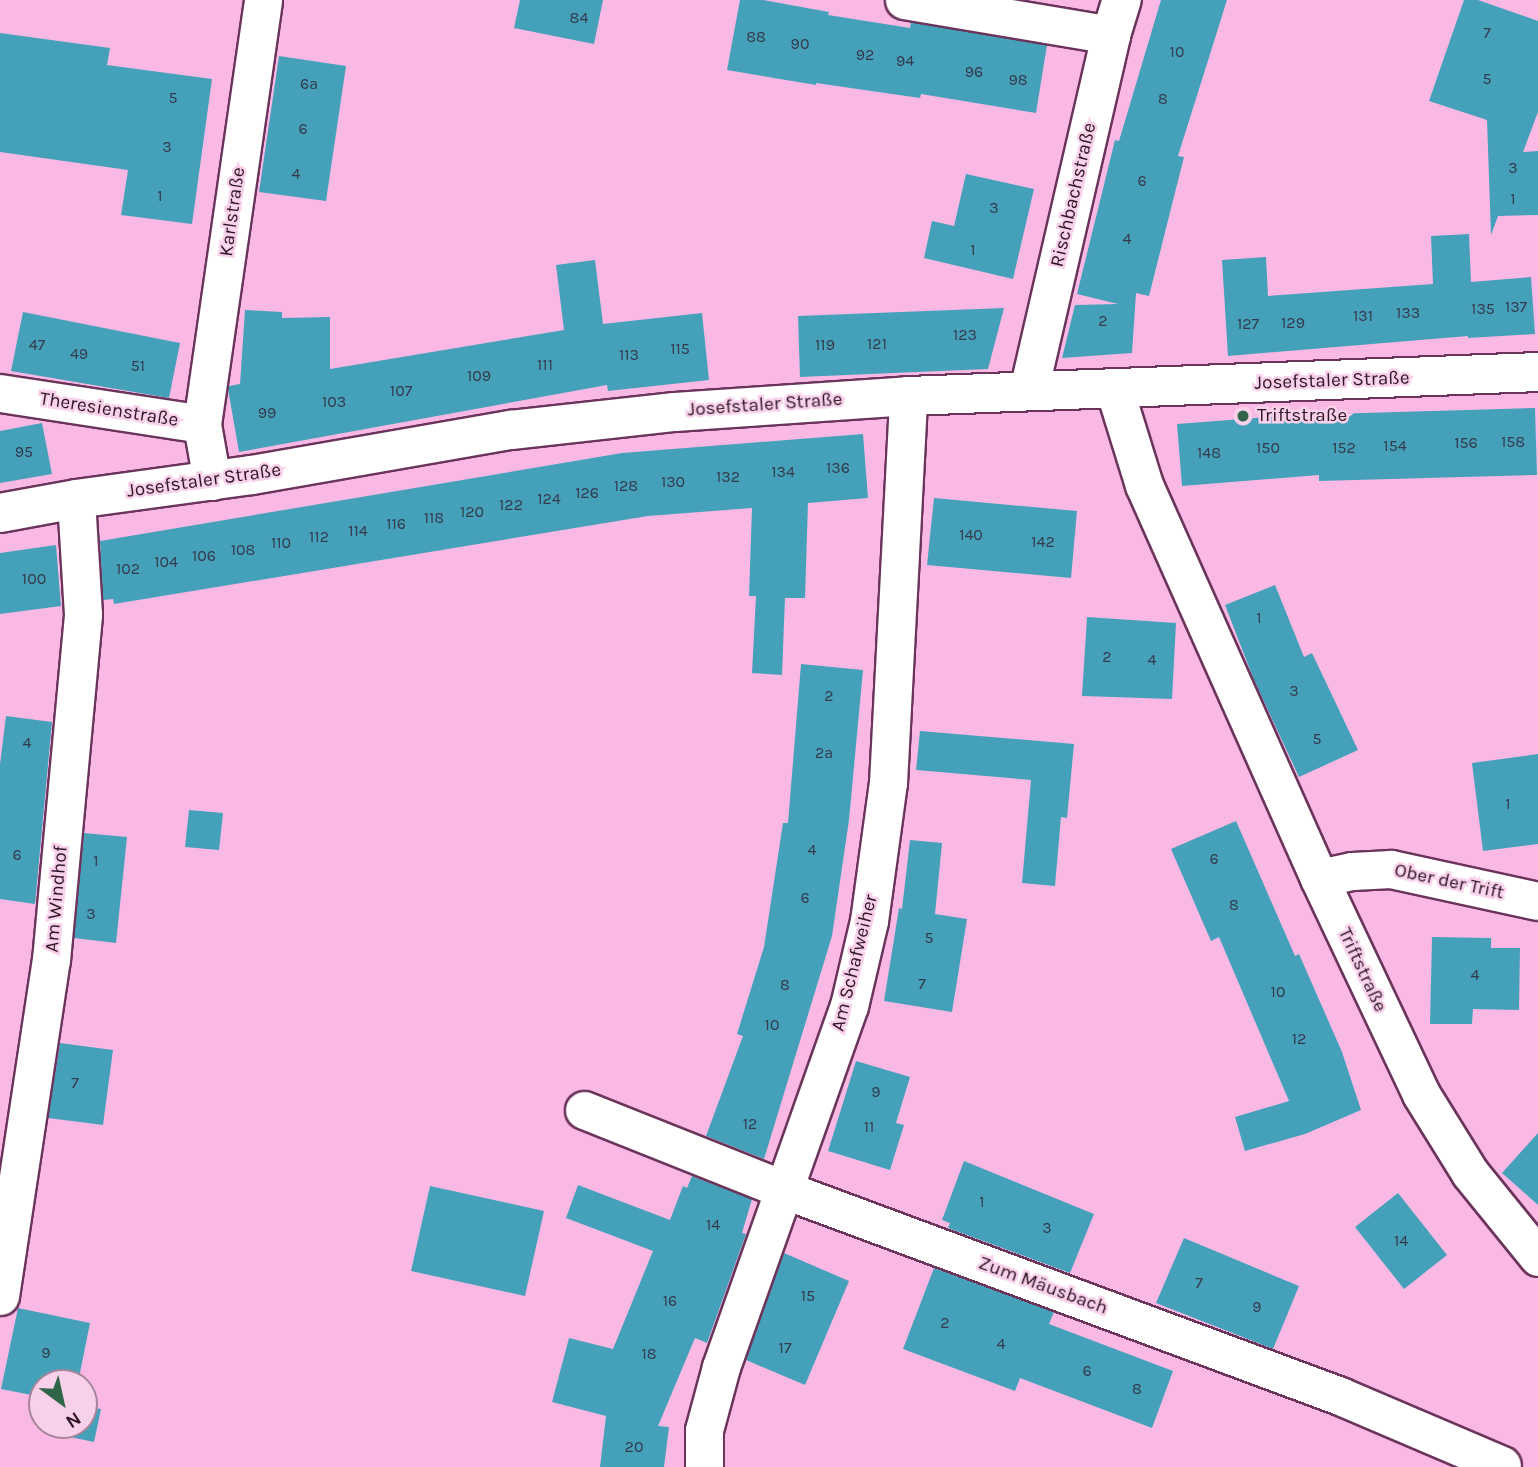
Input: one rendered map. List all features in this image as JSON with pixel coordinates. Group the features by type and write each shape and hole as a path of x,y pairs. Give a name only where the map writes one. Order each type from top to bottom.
{"street":[{"name":"Karlstraße","path":"202,424 264,0"},
{"path":"904,0 1116,17"},
{"name":"Rischbachstraße","path":"1029,391 1116,17"},
{"name":"Josefstaler Straße","path":"0,513 76,499 212,481 511,430 675,412 908,396 1538,372"},
{"name":"Triftstraße","path":"1114,388 1144,485 1319,878 1421,1094 1470,1173 1538,1257"},
{"name":"Theresienstraße","path":"0,393 202,424 212,481"},
{"name":"Am Schafweiher","path":"704,1467 704,1430 721,1367 849,1006 869,921 888,783 908,396"},
{"name":"Am Windhof","path":"0,1296 51,960 83,614 76,499"},
{"name":"Ober der Trift","path":"1319,878 1352,871 1391,869 1538,901"},
{"name":"Zum Mäusbach","path":"584,1111 785,1190 1340,1396 1502,1465"}],"building":[{"path":"520,0 603,0 594,44 514,28"},
{"path":"740,0 763,0 829,12 828,15 910,28 911,22 1047,45 1036,113 921,94 920,98 727,70"},
{"path":"1161,0 1227,0 1178,156 1184,157 1149,296 1136,293 1132,353 1062,358 1075,305 1118,304 1077,294 1115,140 1119,141"},
{"path":"1464,0 1478,0 1538,21 1538,112 1523,152 1538,151 1538,215 1498,216 1491,235 1487,120 1429,101"},
{"path":"0,33 110,48 107,65 212,79 192,224 121,215 128,170 0,152"},
{"path":"279,56 346,66 326,201 259,192"},
{"path":"966,174 1034,189 1013,279 924,258 932,221 954,226"},
{"path":"1469,234 1471,282 1531,277 1535,334 1468,336 1228,356 1222,260 1266,257 1268,296 1433,284 1431,236"},
{"path":"595,260 603,324 702,313 709,380 608,391 607,385 239,452 228,389 229,386 240,384 245,310 282,312 282,318 330,317 330,369 564,330 556,265"},
{"path":"1004,308 988,369 800,377 798,316"},
{"path":"23,312 180,343 169,398 11,371"},
{"path":"1535,408 1537,475 1319,481 1319,475 1182,486 1177,424 1295,415"},
{"path":"42,423 52,474 0,483 0,431"},
{"path":"863,434 868,498 808,503 805,598 785,598 782,675 752,673 756,596 749,596 752,508 648,516 114,604 113,599 103,600 100,541 622,453"},
{"path":"934,498 1077,511 1071,578 927,565"},
{"path":"56,545 61,606 0,614 0,553"},
{"path":"1275,585 1304,657 1312,653 1358,750 1299,777 1254,680 1225,605"},
{"path":"1087,617 1176,623 1172,699 1082,696"},
{"path":"801,664 863,670 849,820 832,936 764,1159 706,1136 743,1036 737,1034 764,947 783,823 788,823"},
{"path":"6,716 52,722 35,904 0,899 0,764"},
{"path":"920,731 1074,744 1067,818 1061,817 1055,886 1022,883 1031,780 916,770"},
{"path":"1538,754 1538,844 1483,851 1472,763"},
{"path":"189,810 223,813 219,850 185,847"},
{"path":"1236,821 1295,956 1299,954 1342,1052 1361,1110 1305,1134 1245,1151 1235,1117 1289,1101 1219,937 1211,941 1171,849"},
{"path":"84,833 127,837 116,943 74,938"},
{"path":"910,840 942,843 935,914 967,919 952,1012 884,1001 899,908 902,909"},
{"path":"1432,937 1491,938 1491,948 1520,948 1519,1010 1473,1009 1472,1024 1430,1024"},
{"path":"60,1043 113,1050 103,1125 48,1118"},
{"path":"856,1061 910,1077 896,1123 904,1125 890,1170 828,1151"},
{"path":"1538,1133 1538,1205 1502,1173"},
{"path":"964,1161 1094,1214 1070,1273 948,1228 950,1223 942,1220"},
{"path":"692,1176 752,1199 742,1233 746,1234 707,1343 695,1338 658,1426 669,1427 664,1467 600,1467 606,1416 552,1402 569,1338 613,1349 653,1251 566,1218 578,1185 670,1220 683,1186 687,1188"},
{"path":"430,1186 544,1211 525,1296 411,1271"},
{"path":"1398,1193 1447,1255 1404,1289 1355,1227"},
{"path":"1184,1238 1299,1286 1273,1349 1156,1303"},
{"path":"784,1253 849,1281 805,1385 746,1360"},
{"path":"934,1268 1054,1312 1049,1324 1173,1371 1152,1428 1020,1378 1015,1391 903,1349"},
{"path":"18,1308 90,1323 81,1369 28,1369 28,1394 1,1389"}],"place":[{"name":"Triftstraße","path":"1243,416"}]}
